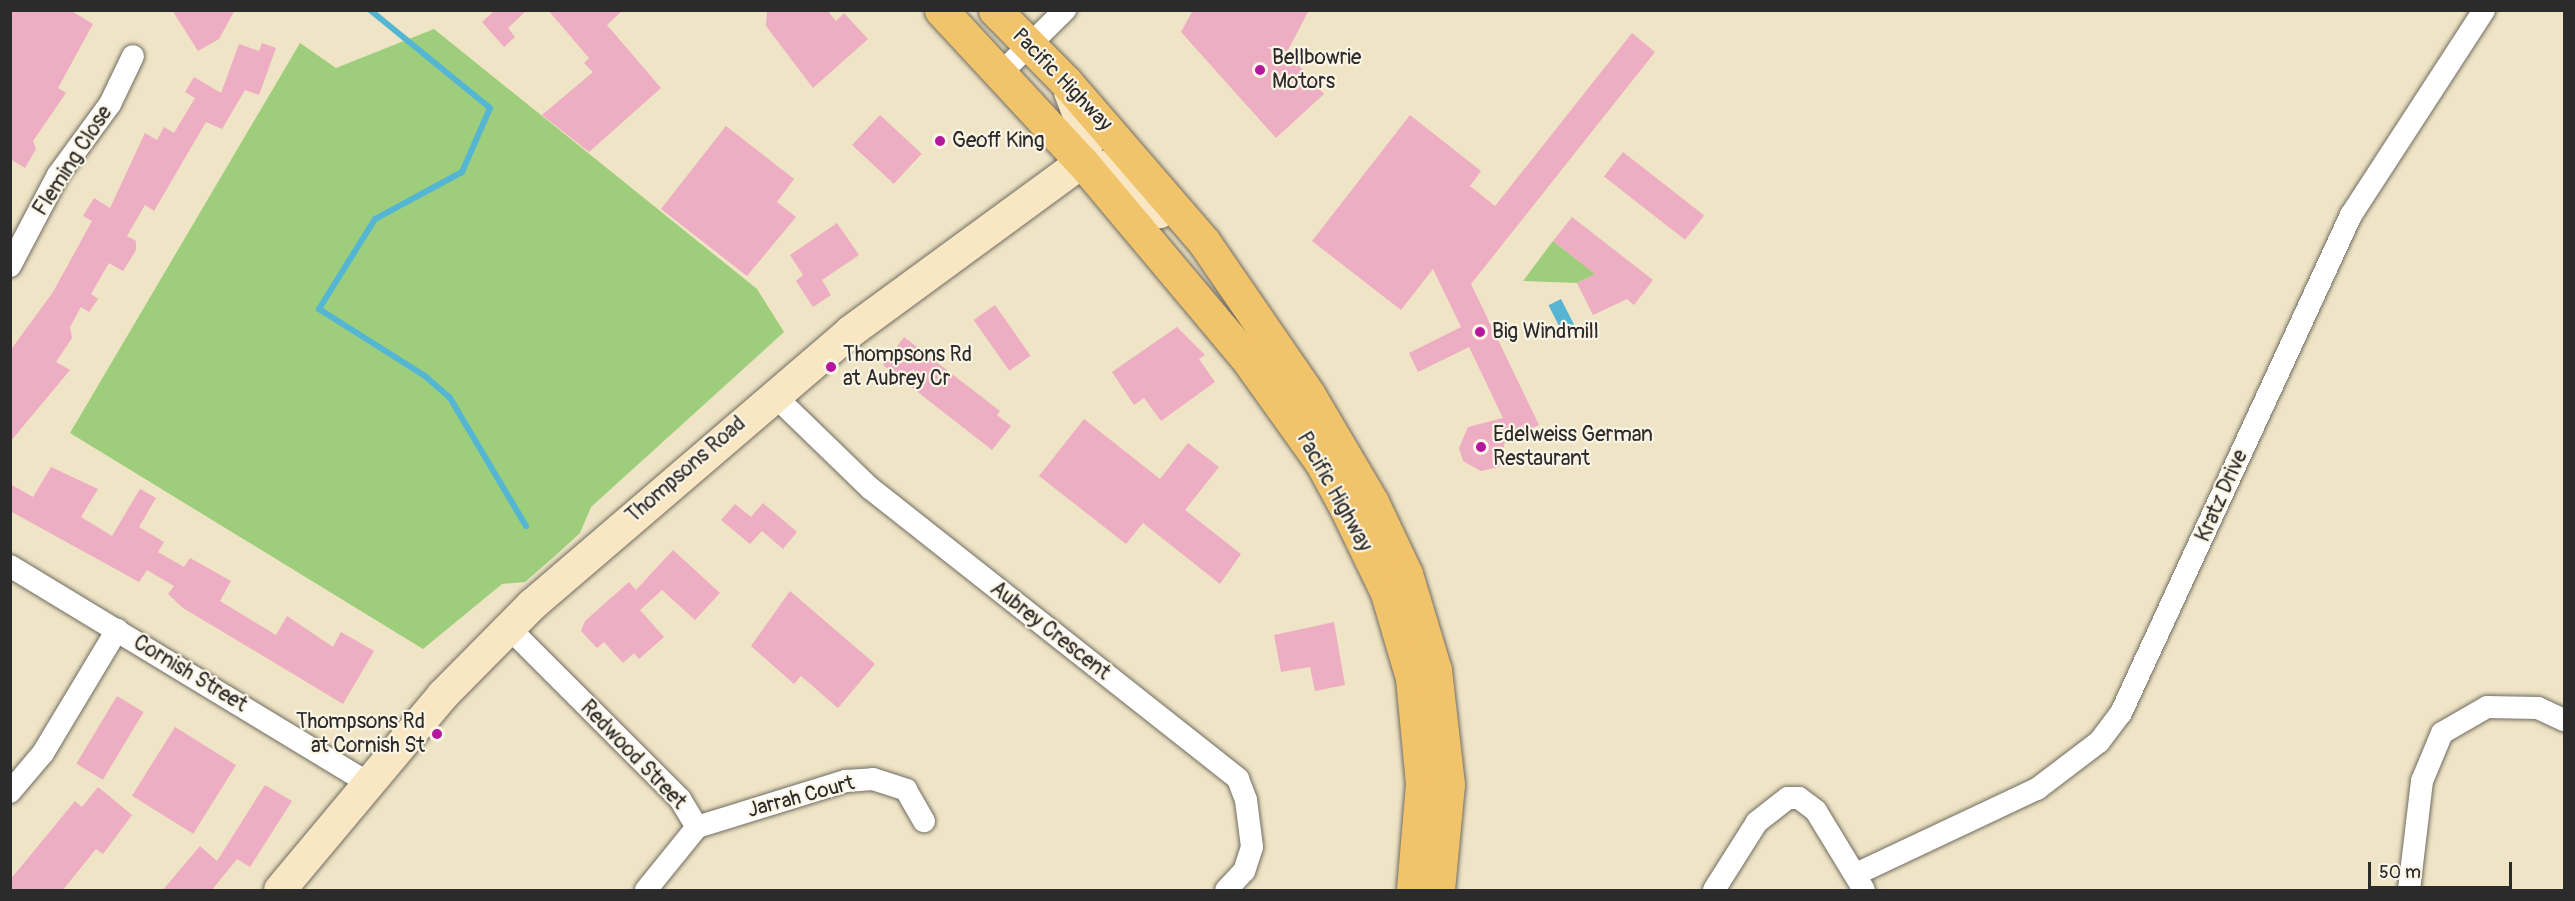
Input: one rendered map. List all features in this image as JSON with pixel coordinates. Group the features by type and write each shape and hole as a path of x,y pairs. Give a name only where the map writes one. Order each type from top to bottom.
{"highway":[{"name":"Pacific Highway","path":"941,10 1082,162 1274,393 1321,462 1387,593 1412,678 1421,747 1420,839 1413,891"},
{"name":"Pacific Highway","path":"995,10 1066,82 1219,263 1309,395 1406,574 1443,719 1448,784 1438,891"}],"street":[{"path":"999,75 1065,10"},
{"name":"Kratz Drive","path":"1860,883 2037,789 2099,742 2121,713 2351,215 2484,10"},
{"name":"Fleming Close","path":"10,266 58,176 110,104 134,56"},
{"path":"1066,82 1088,139 1082,162"},
{"name":"Pacific Highway","path":"1082,162 1124,177 1219,263"},
{"name":"Thompsons Road","path":"280,891 369,783 508,628 674,479 776,397 859,325 1082,162"},
{"name":"Aubrey Crescent","path":"776,397 870,488 1238,779 1246,800 1252,847 1244,871 1226,891"},
{"name":"Cornish Street","path":"10,566 369,783"},
{"name":"Redwood Street","path":"508,628 680,799 697,827 646,891"},
{"path":"10,792 43,753 117,630"},
{"path":"2409,891 2422,780 2442,734 2487,707 2538,708 2565,720"},
{"name":"Jarrah Court","path":"697,827 846,781 873,779 906,790 924,821"},
{"path":"1714,891 1757,822 1788,798 1799,798 1816,811 1860,883"}],"green space":[{"path":"434,29 757,289 784,332 591,507 580,533 556,555 525,582 502,584 423,649 70,433 300,43 336,68"},
{"path":"1553,241 1603,280 1591,276 1577,283 1523,281"}],"water":[{"path":"1561,299 1575,327 1563,333 1549,305"}],"building":[{"path":"10,10 70,10 93,24 58,88 66,93 33,141 36,149 25,168 10,159"},
{"path":"172,10 235,10 219,39 198,51"},
{"path":"495,10 527,10 508,28 515,37 504,47 482,22"},
{"path":"548,10 623,10 607,25 661,88 589,152 542,115 593,72 584,63 589,58"},
{"path":"767,10 827,10 836,21 844,13 868,39 813,88 766,26"},
{"path":"1193,10 1309,10 1287,52 1324,94 1276,138 1181,32"},
{"path":"1632,33 1655,52 1471,284 1539,425 1505,441 1499,467 1481,471 1463,461 1459,448 1468,427 1503,418 1469,347 1418,372 1409,353 1461,327 1433,269 1401,310 1312,241 1410,115 1481,171 1470,186 1495,206"},
{"path":"262,43 276,48 259,95 245,90 222,129 206,122 154,211 145,205 127,236 136,241 136,250 123,271 109,263 91,294 98,299 89,312 81,307 70,327 72,338 56,362 70,370 10,442 10,351 53,292 92,221 83,216 94,198 110,208 145,133 157,140 164,127 174,133 195,98 185,92 194,77 221,93 239,44 259,51"},
{"path":"880,115 922,154 894,184 852,145"},
{"path":"726,126 794,179 777,202 796,217 747,276 661,209"},
{"path":"1623,152 1704,215 1685,240 1604,176"},
{"path":"1572,217 1653,280 1634,305 1627,299 1593,315 1577,283 1595,274 1553,241"},
{"path":"837,223 859,255 822,280 831,295 813,307 796,281 803,275 790,255"},
{"path":"995,305 1031,356 1009,371 974,320"},
{"path":"1177,327 1205,355 1199,359 1215,382 1161,421 1144,398 1134,405 1112,372"},
{"path":"904,337 1000,411 997,415 1011,426 992,450 883,365"},
{"path":"1084,419 1160,479 1188,443 1219,467 1185,510 1241,554 1220,584 1143,523 1126,544 1039,476"},
{"path":"51,467 98,489 81,517 112,536 140,489 156,498 139,527 164,542 158,552 184,567 190,558 231,581 220,601 276,635 287,616 333,647 341,632 374,651 343,704 183,608 168,594 174,586 147,570 139,582 10,511 10,484 33,497"},
{"path":"763,503 797,532 783,549 762,531 750,544 721,520 735,504 751,517"},
{"path":"673,550 720,593 695,620 662,590 640,610 664,637 639,659 634,653 623,663 604,642 597,648 581,631 585,621 629,582 636,590"},
{"path":"790,591 875,664 838,708 801,676 794,684 751,646"},
{"path":"1334,622 1345,685 1315,691 1310,667 1281,672 1274,635"},
{"path":"117,696 144,712 103,780 76,764"},
{"path":"175,727 236,765 193,834 132,796"},
{"path":"265,785 292,801 250,867 237,859 211,891 162,891 200,846 217,861"},
{"path":"98,787 132,815 103,854 96,849 62,891 10,891 10,880 75,801 82,807"}],"waterway":[{"path":"370,10 490,108 462,172 375,219 319,309 425,376 450,398 526,526"}],"place":[{"name":"Bellbowrie Motors","path":"1260,70"},
{"name":"Geoff King","path":"940,141"},
{"name":"Big Windmill","path":"1480,332"},
{"name":"Thompsons Rd at Aubrey Cr","path":"831,367"},
{"name":"Edelweiss German Restaurant","path":"1481,447"},
{"name":"Thompsons Rd at Cornish St","path":"437,734"}]}
